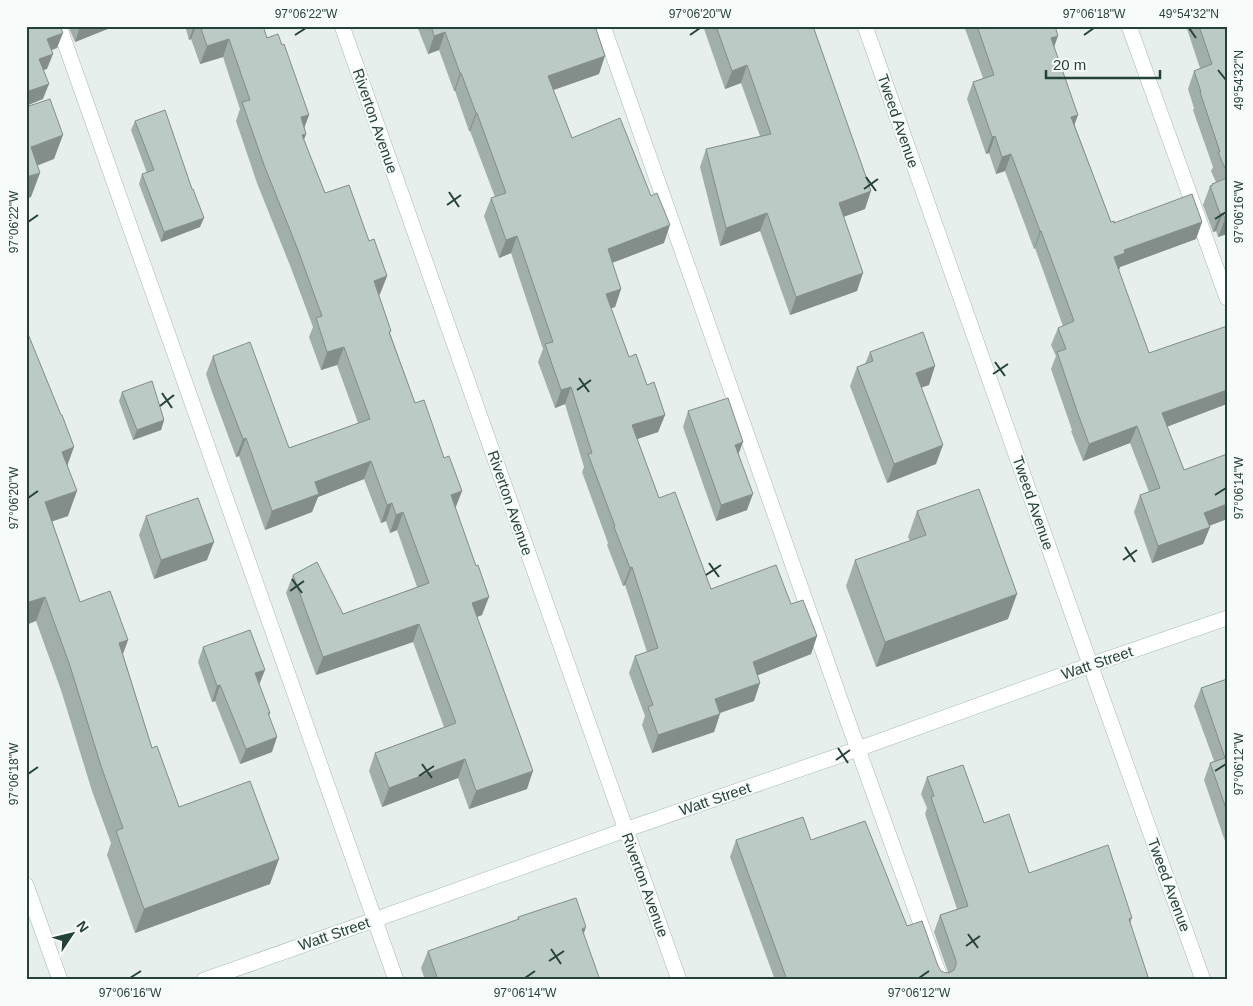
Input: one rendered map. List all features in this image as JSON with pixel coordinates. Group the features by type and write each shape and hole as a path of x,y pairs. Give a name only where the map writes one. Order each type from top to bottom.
{"street":[{"path":"59,26 396,980"},
{"name":"Riverton Avenue","path":"342,26 679,980"},
{"path":"603,26 941,980"},
{"name":"Tweed Avenue","path":"865,26 1203,980"},
{"path":"1129,26 1227,298"},
{"name":"Watt Street","path":"204,980 1227,618"},
{"path":"26,885 60,980"}],"building":[{"path":"26,26 60,26 63,33 47,39 53,54 39,59 49,84 26,92"},
{"path":"200,26 263,26 267,38 278,34 282,45 284,44 309,115 301,117 306,134 302,135 325,193 349,185 369,241 374,239 387,276 374,281 391,331 389,332 415,403 424,400 444,458 449,456 462,491 451,495 489,597 472,603 533,771 476,791 465,759 389,788 375,753 456,723 419,624 323,657 293,575 317,562 343,614 429,583 403,512 396,515 392,503 387,505 371,461 315,482 319,494 272,511 246,438 243,439 218,374 213,356 250,342 289,448 370,419 344,347 327,352 316,318 322,316 242,102 250,100 229,39 207,46"},
{"path":"431,26 595,26 605,56 548,76 572,138 620,118 651,196 657,193 670,225 608,249 621,289 606,294 629,357 636,354 647,385 654,382 665,415 632,425 659,498 675,492 711,589 776,565 791,604 803,600 817,636 753,662 760,683 715,699 720,714 658,735 648,707 653,705 635,656 658,648 632,567 630,568 614,527 588,454 592,453 571,387 561,390 545,344 553,342 517,236 506,240 491,198 506,193 477,113 445,32 434,36"},
{"path":"716,26 813,26 871,191 839,203 863,273 796,297 767,213 726,228 706,149 771,134 747,65 732,71"},
{"path":"977,26 1055,26 1058,36 1051,38 1078,115 1071,117 1111,222 1114,221 1114,223 1192,194 1202,222 1124,250 1125,253 1114,257 1149,353 1227,326 1227,390 1162,413 1184,470 1227,454 1227,504 1204,513 1210,527 1158,546 1140,495 1160,488 1137,426 1089,444 1057,352 1066,349 1058,328 1074,321 1011,154 1002,157 995,136 992,137 973,82 994,75"},
{"path":"1199,26 1227,26 1227,173 1218,152 1220,152 1194,71 1212,64"},
{"path":"50,99 63,135 31,147 40,173 26,177 26,107"},
{"path":"165,110 204,218 164,232 142,174 154,170 135,121"},
{"path":"1227,178 1227,218 1225,219 1223,213 1220,214 1210,186"},
{"path":"26,329 74,447 62,452 77,491 45,502 80,602 110,591 128,640 119,643 152,748 157,746 179,807 250,781 279,859 144,909 116,831 123,828 101,766 70,666 45,597 26,603"},
{"path":"923,332 935,366 916,373 943,445 894,464 857,367 873,361 870,352"},
{"path":"152,381 164,420 137,430 122,392"},
{"path":"728,398 743,442 735,445 753,494 721,505 688,411"},
{"path":"979,489 1017,594 885,642 855,560 926,535 917,511"},
{"path":"198,498 214,542 161,560 146,516"},
{"path":"250,630 265,670 255,673 277,737 246,749 220,685 217,686 203,647"},
{"path":"1227,679 1227,811 1210,763 1225,758 1201,688"},
{"path":"963,765 984,823 1009,814 1029,873 1108,845 1132,918 1129,919 1149,980 787,980 736,840 803,817 811,840 865,821 907,926 922,921 938,966 941,971 951,972 954,970 956,961 940,915 968,906 931,797 934,796 927,777"},
{"path":"576,898 586,927 582,929 600,980 438,980 428,951 519,919 518,917"}]}
